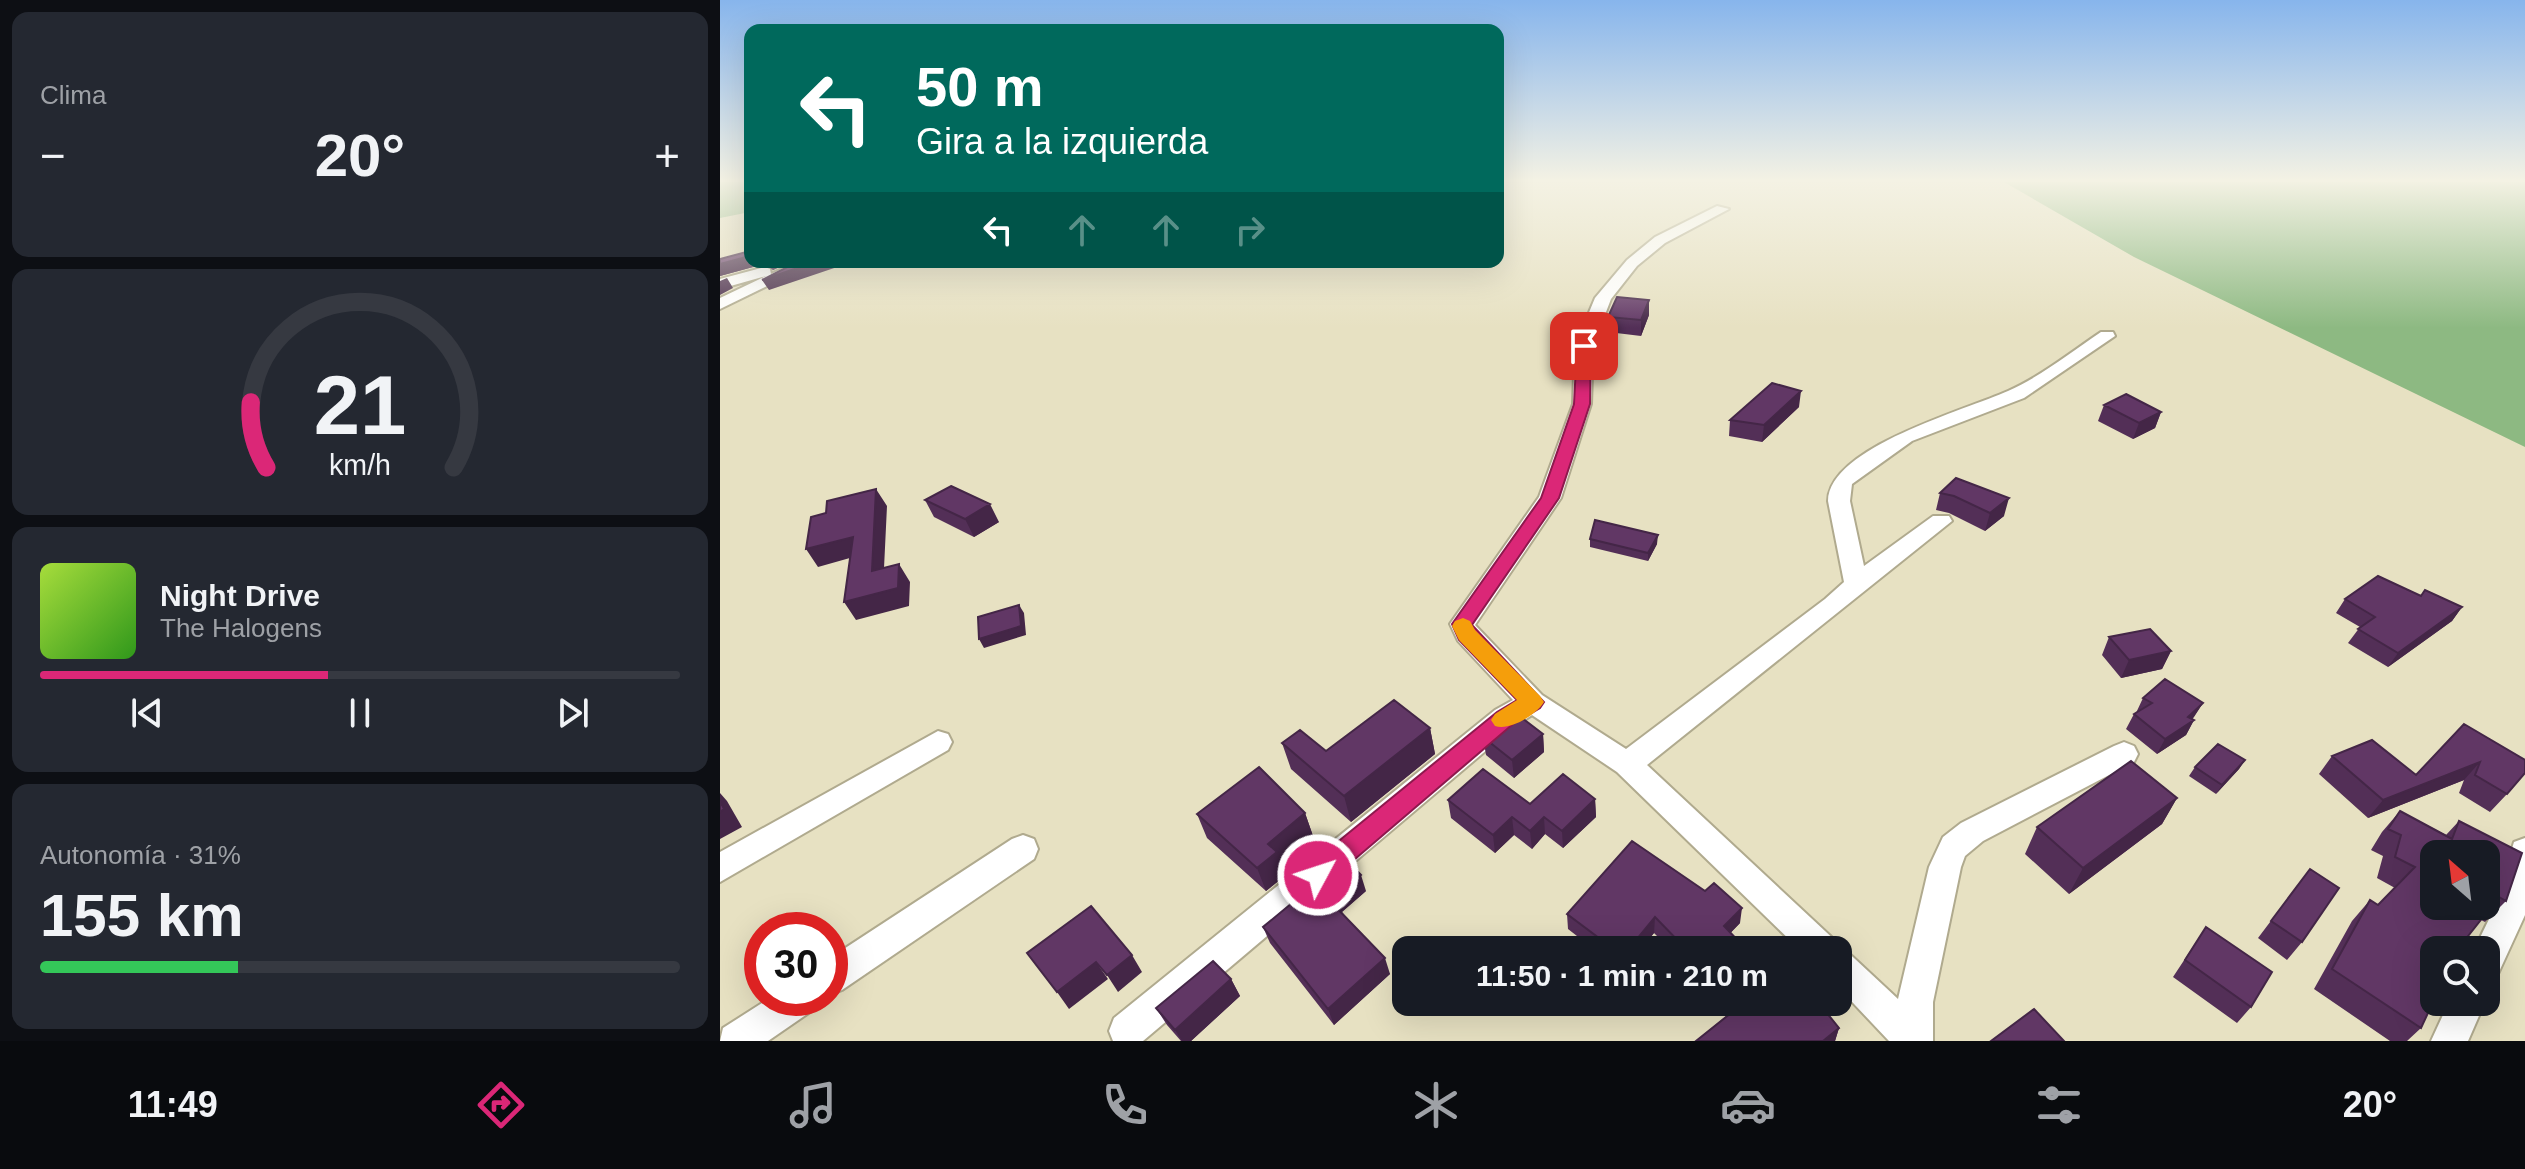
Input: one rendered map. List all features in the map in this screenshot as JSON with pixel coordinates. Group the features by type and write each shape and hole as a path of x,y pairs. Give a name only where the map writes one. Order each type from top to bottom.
{"street":[{"path":"1679,231 1660,240 1632,263 1603,298 1584,346 1582,404 1550,498 1462,624 1467,635 1532,702 1627,764 1809,936"},
{"path":"720,284 777,268"},
{"path":"720,304 796,268"},
{"path":"1856,584 1839,501 1839,489 1844,480 1905,437 2017,394 2107,336"},
{"path":"1627,764 1941,521"},
{"path":"1127,1031 1505,718 1532,702"},
{"path":"720,868 938,742"},
{"path":"1915,1041 1915,1002 1919,980 1945,867 1954,847 1972,832 2124,754"},
{"path":"848,966 1023,849"},
{"path":"2498,936 2509,914 2525,852"},
{"path":"1852,977 1915,1041"},
{"path":"736,1041 774,1016"},
{"path":"2449,1041 2461,1016"}],"green space":[{"path":"2088,231 2525,231 2525,447 2134,257"}],"building":[{"path":"744,253 744,258 720,264 720,259"},
{"path":"785,268 797,268 762,280"},
{"path":"1617,297 1649,300 1641,320 1608,317"},
{"path":"1772,383 1801,391 1764,425 1730,420"},
{"path":"2126,394 2161,412 2139,423 2104,405"},
{"path":"1956,478 2009,498 1990,513 1954,496 1940,493"},
{"path":"951,486 990,504 965,519 925,500"},
{"path":"876,489 872,571 899,564 898,588 844,602 853,537 806,549 811,517 826,513 827,501"},
{"path":"1595,520 1658,535 1648,553 1590,539"},
{"path":"2378,576 2421,596 2425,590 2462,607 2398,653 2358,629 2375,617 2345,599"},
{"path":"1019,605 1021,626 979,639 978,617"},
{"path":"2150,629 2171,651 2129,660 2109,637"},
{"path":"2165,679 2203,703 2188,717 2194,720 2165,739 2134,714 2152,703 2143,698"},
{"path":"1394,700 1430,728 1344,796 1282,743 1300,730 1326,751"},
{"path":"1514,712 1543,734 1512,760 1483,737"},
{"path":"2464,724 2525,760 2525,773 2507,794 2475,775 2480,762 2383,800 2332,756 2372,740 2416,775"},
{"path":"2218,744 2245,760 2222,785 2195,767"},
{"path":"2131,761 2177,798 2083,868 2037,827"},
{"path":"1259,767 1305,813 1268,844 1277,852 1257,868 1197,814"},
{"path":"1483,769 1530,804 1563,774 1595,799 1562,831 1544,817 1530,831 1512,817 1493,835 1448,800"},
{"path":"2400,811 2452,839 2459,821 2496,840 2420,840 2420,920 2481,920 2468,936 2420,936 2420,1016 2427,1016 2421,1028 2332,969 2370,900 2378,905 2415,867 2395,857 2401,835 2388,829"},
{"path":"1632,841 1705,891 1714,883 1742,908 1724,926 1734,936 1673,936 1655,917 1639,936 1596,936 1567,914"},
{"path":"2500,842 2522,853 2506,901 2500,898"},
{"path":"1342,855 1361,875 1330,901 1385,958 1328,1009 1263,927 1292,903 1288,900"},
{"path":"2310,869 2339,888 2302,942 2271,921"},
{"path":"1091,906 1132,955 1107,975 1096,962 1057,992 1027,953"},
{"path":"2206,927 2272,972 2251,1007 2185,960"},
{"path":"1213,961 1231,979 1175,1030 1156,1008"},
{"path":"2034,1009 2064,1041 1991,1041"},
{"path":"1727,1016 1829,1016 1839,1028 1823,1041 1696,1041"}],"slow traffic":[{"path":"1463,626 1467,635 1532,702 1503,720"}],"route":[{"path":"1318,875 1505,718 1532,702 1467,635 1462,624 1550,498 1582,404 1584,346"}]}
